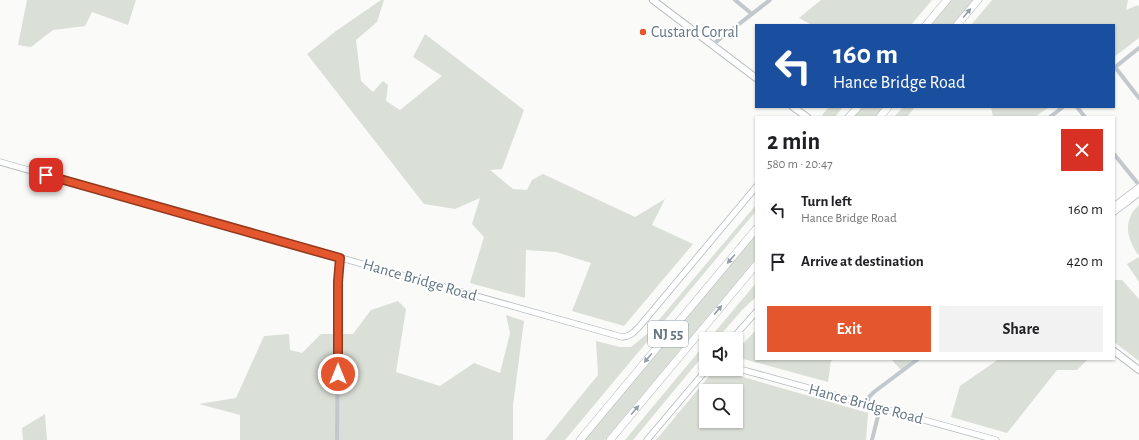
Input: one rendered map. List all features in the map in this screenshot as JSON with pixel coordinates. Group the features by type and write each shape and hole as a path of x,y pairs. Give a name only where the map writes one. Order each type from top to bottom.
{"highway":[{"path":"927,24 947,0"},
{"path":"958,24 978,0"},
{"path":"850,116 857,108"},
{"path":"881,116 887,108"},
{"name":"NJ 55","path":"580,440 755,230"},
{"name":"NJ 55","path":"610,440 755,266"}],"main road":[{"path":"653,0 755,77"},
{"path":"795,108 806,116"},
{"path":"1115,352 1139,370"}],"street":[{"path":"735,0 752,14"},
{"path":"712,45 770,0"},
{"path":"1115,67 1139,48"},
{"path":"1115,69 1139,98"},
{"path":"1051,116 1062,108"},
{"path":"1078,108 1084,116"},
{"path":"1115,155 1139,186 1115,205"},
{"name":"Hance Bridge Road","path":"0,162 622,337 627,337 639,327 755,188"},
{"path":"1115,211 1139,192"},
{"path":"337,440 338,282 340,258"},
{"path":"738,332 755,313"},
{"path":"867,405 874,392 917,360"},
{"name":"Hance Bridge Road","path":"743,370 996,440"},
{"path":"647,440 701,376"},
{"path":"872,440 880,408"}],"shaded area":[{"path":"27,0 136,0 128,25 92,12 85,26 53,30 31,47 18,45"},
{"path":"381,0 384,0 377,22 356,40 361,81 373,92 383,81 388,85 386,101 400,110 442,76 413,57 425,34 524,110 502,169 490,170 513,189 527,190 532,180 543,174 635,217 665,199 652,225 693,244 624,326 572,311 591,263 556,252 526,250 525,298 470,283 484,237 472,224 480,198 455,209 424,204 307,54 336,31"},
{"path":"821,0 932,0 912,24 810,24 799,18"},
{"path":"950,0 974,0 954,24 930,24"},
{"path":"992,0 1128,0 1126,10 1138,5 1139,7 1139,38 1115,56 1115,24 972,24"},
{"path":"828,108 842,108 836,116 822,115"},
{"path":"860,108 884,108 877,116 853,116"},
{"path":"902,108 914,108 908,116 895,116"},
{"path":"991,108 1048,108 1036,116 993,116"},
{"path":"1139,205 1138,255 1129,236 1128,223 1130,217"},
{"path":"755,206 755,212 565,440 545,440 598,375 596,341 620,347 631,347 647,334"},
{"path":"755,235 755,260 605,440 584,440"},
{"path":"1139,257 1139,282 1127,264"},
{"path":"1115,280 1122,280 1139,299 1139,361 1115,343"},
{"path":"755,284 755,298 742,310 723,332 715,332"},
{"path":"398,301 406,309 396,372 440,386 474,363 500,373 510,333 506,315 524,321 513,405 513,440 240,440 240,415 199,404 236,398 264,336 289,334 290,350 302,353 321,334 353,334 371,310"},
{"path":"755,331 755,360 833,360 831,361 828,382 743,359 743,344"},
{"path":"699,351 699,360 633,440 625,440"},
{"path":"892,360 917,360 902,371"},
{"path":"998,360 1087,360 1077,370 1057,370 1007,433 951,417 960,386"},
{"path":"709,376 739,376 868,413 866,440 656,440 699,388 699,428 743,428 743,384 703,384"},
{"path":"45,414 47,440 23,440 22,428"}],"place":[{"name":"Custard Corral","path":"643,32"}],"route":[{"path":"46,175 340,258 338,282 338,374"}]}
